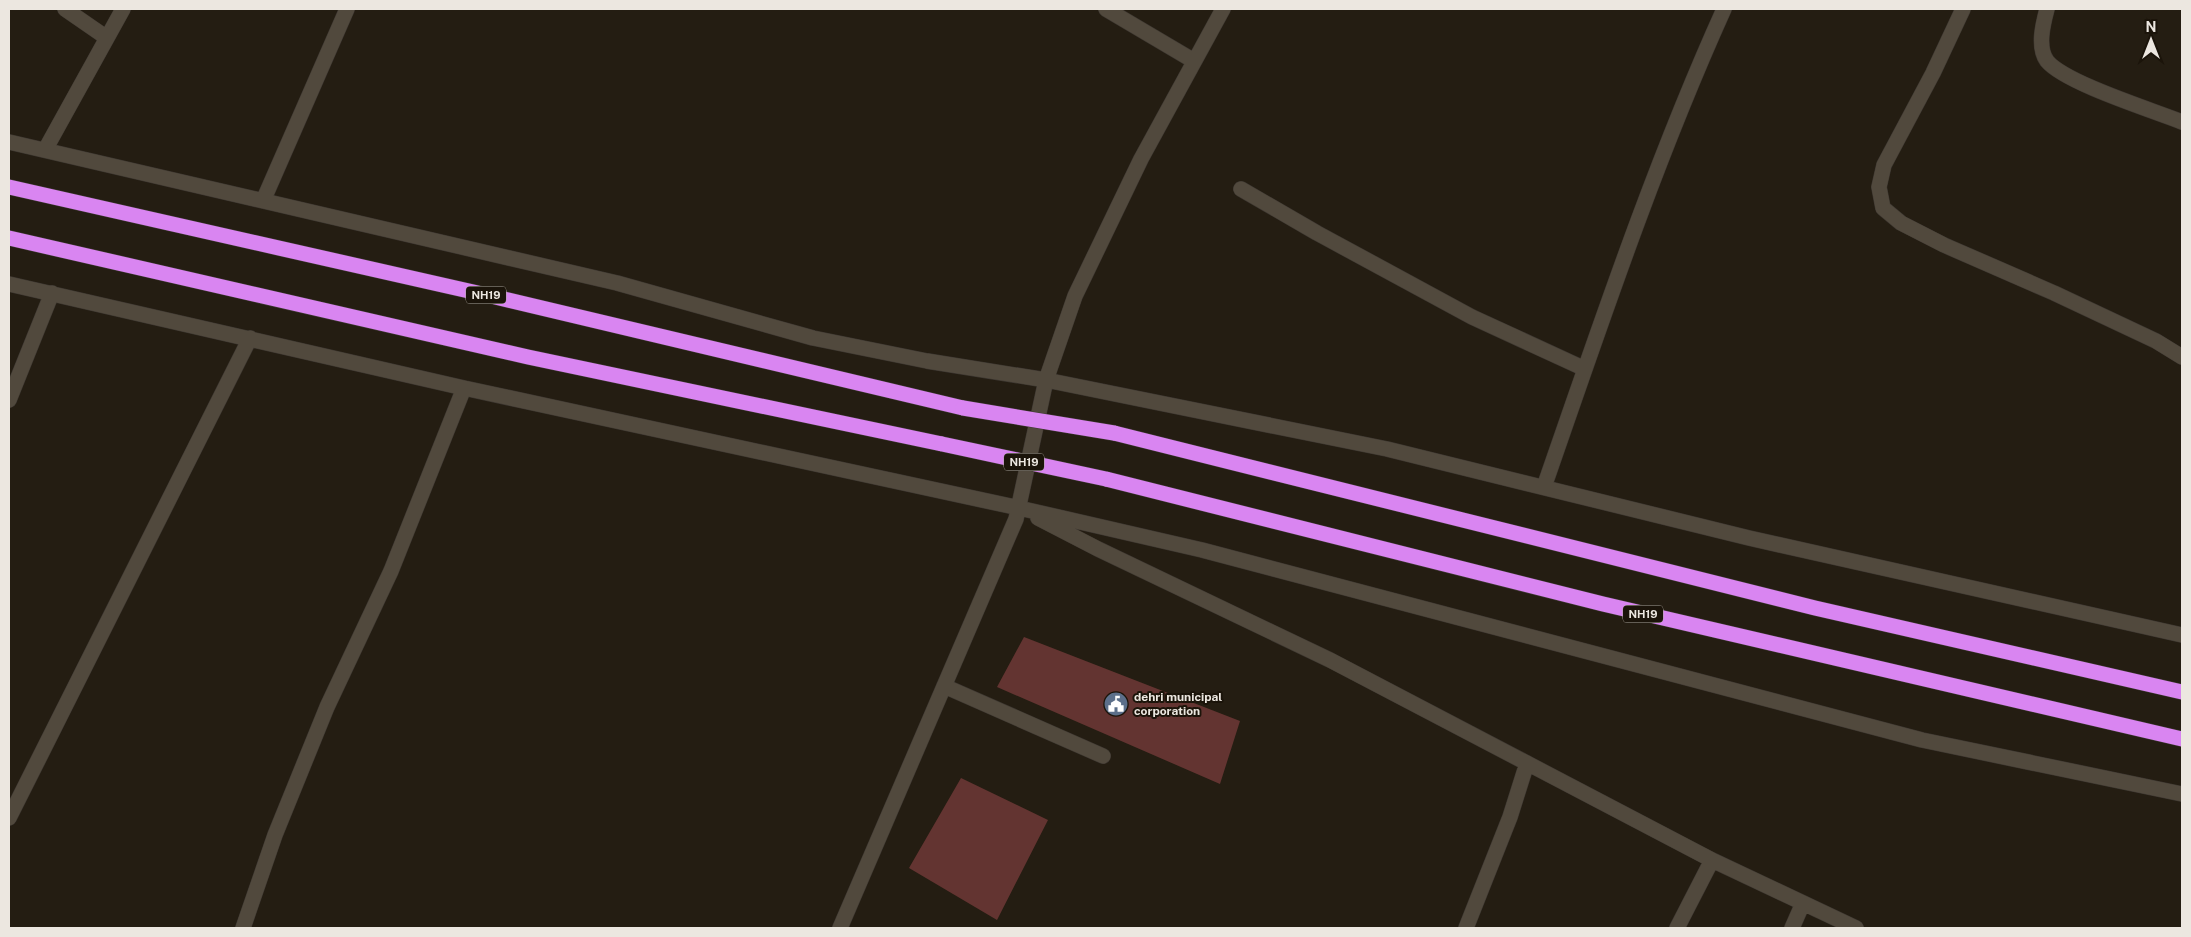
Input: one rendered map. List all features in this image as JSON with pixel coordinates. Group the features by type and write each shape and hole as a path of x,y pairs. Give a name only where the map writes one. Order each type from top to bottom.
{"highway":[{"name":"NH19","path":"9,187 491,296 962,408 1114,433 1816,608 2182,692"},
{"name":"NH19","path":"9,238 518,354 1106,479 1603,604 2182,739"}],"street":[{"path":"65,9 107,38"},
{"path":"45,150 123,9"},
{"path":"263,201 347,9"},
{"path":"1106,9 1194,61"},
{"path":"840,928 1019,508 1046,380 1075,296 1141,159 1223,9"},
{"path":"1544,487 1585,369 1685,99 1724,9"},
{"path":"1963,9 1933,73 1884,165 1879,187 1883,208 1901,223 1944,245 2071,301 2156,341 2182,357"},
{"path":"2047,9 2041,38 2046,60 2063,74 2182,122"},
{"path":"9,142 617,283 813,338 927,361 1046,380 1386,449 1758,540 2182,635"},
{"path":"1241,189 1317,233 1472,317 1585,369"},
{"path":"9,284 464,388 1019,508 1202,550 1922,740 2182,794"},
{"path":"9,400 52,294"},
{"path":"9,818 250,338"},
{"path":"243,928 275,835 327,707 391,572 464,388"},
{"path":"1019,508 1098,549 1330,660 1712,860 1856,928"},
{"path":"944,686 1103,756"},
{"path":"1466,928 1510,817 1527,763"},
{"path":"1677,928 1712,860"},
{"path":"1792,928 1803,903"}],"building":[{"name":"dehri municipal corporation","path":"1024,637 1240,721 1220,784 997,687"},
{"path":"961,778 1048,820 997,920 909,868"}],"place":[{"name":"dehri municipal corporation","path":"1116,704"}]}
